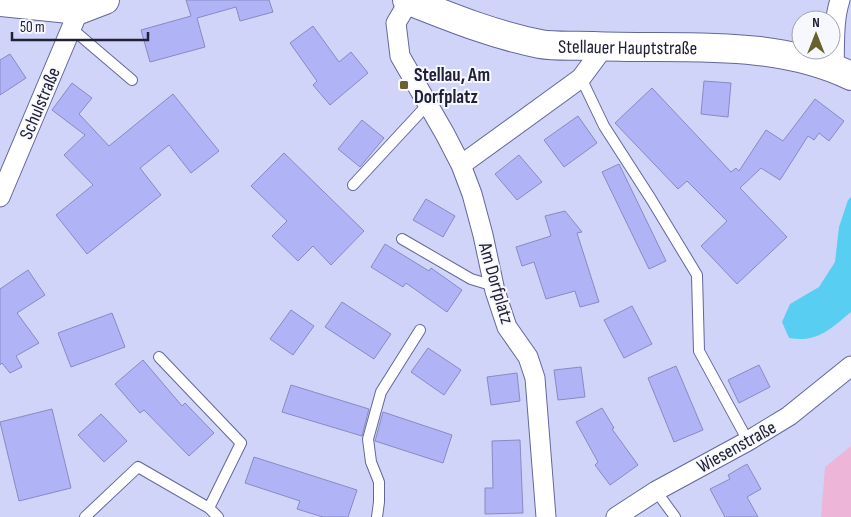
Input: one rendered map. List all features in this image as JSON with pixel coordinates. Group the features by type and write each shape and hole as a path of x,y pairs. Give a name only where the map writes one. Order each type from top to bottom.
{"street":[{"path":"0,2 75,19 105,0"},
{"name":"Stellauer Hauptstraße","path":"408,0 486,30 541,44 743,49 789,57 843,72"},
{"name":"Am Dorfplatz","path":"408,0 396,23 400,56 461,165 472,194 494,286 507,327 528,358 535,378 546,517"},
{"path":"840,0 836,24 843,72"},
{"name":"Schulstraße","path":"0,197 75,19"},
{"path":"461,165 581,78 604,47"},
{"name":"Wiesenstraße","path":"616,517 656,491 748,441 789,416 851,366"}],"lane":[{"path":"75,19 132,80"},
{"path":"581,78 604,126 697,275 699,351 748,441"},
{"path":"353,184 428,104"},
{"path":"402,239 471,279 494,286"},
{"path":"377,517 380,502 379,482 371,462 368,438 381,392 420,330"},
{"path":"159,358 241,443 209,508"},
{"path":"85,517 138,467 209,508 218,517"},
{"path":"656,491 675,517"}],"shaded area":[{"path":"851,446 851,517 821,517 825,467"}],"water":[{"path":"851,197 851,312 830,329 816,336 799,339 789,338 782,322 790,304 819,287 835,262 839,227 848,200"}],"building":[{"path":"186,0 269,0 273,12 240,21 236,7 197,18 205,47 150,62 141,30 191,16"},
{"path":"313,26 339,62 351,52 368,73 330,105 313,85 317,81 290,43"},
{"path":"10,54 26,78 0,95 0,60"},
{"path":"704,81 731,83 728,117 701,114"},
{"path":"72,83 92,98 79,114 109,146 173,94 219,151 191,173 169,145 140,168 161,195 87,254 56,215 93,185 64,155 85,135 52,110"},
{"path":"652,88 731,172 736,168 739,171 766,130 783,141 815,99 844,121 829,141 819,133 814,140 808,136 780,180 761,168 740,188 787,237 737,284 701,246 727,221 687,181 678,189 615,123"},
{"path":"578,116 597,143 564,167 544,140"},
{"path":"362,120 384,138 360,167 338,149"},
{"path":"284,153 364,231 331,265 313,246 298,261 272,236 287,221 251,186"},
{"path":"519,155 542,182 517,200 495,174"},
{"path":"619,164 666,261 649,269 602,172"},
{"path":"426,199 455,216 443,237 413,220"},
{"path":"565,211 582,232 577,233 599,302 580,307 575,291 546,299 534,262 522,266 516,247 551,236 545,216"},
{"path":"385,244 429,271 431,268 462,290 447,312 406,283 403,287 371,267"},
{"path":"28,270 45,295 17,313 39,343 16,356 22,367 10,373 2,363 0,365 0,289"},
{"path":"342,302 391,334 374,359 325,327"},
{"path":"632,306 652,344 624,358 604,320"},
{"path":"291,310 314,326 293,355 270,339"},
{"path":"112,313 125,347 71,367 58,333"},
{"path":"428,348 461,370 444,395 411,372"},
{"path":"143,360 182,406 185,403 214,433 189,456 144,410 140,413 115,384"},
{"path":"759,365 770,387 739,403 728,380"},
{"path":"676,366 703,430 674,442 648,378"},
{"path":"581,367 585,397 558,400 554,370"},
{"path":"517,373 520,401 491,405 487,377"},
{"path":"291,385 369,409 362,436 282,412"},
{"path":"602,408 614,428 612,429 638,465 610,485 595,465 598,462 576,422"},
{"path":"52,409 71,488 19,501 0,422"},
{"path":"383,412 452,435 443,463 375,441"},
{"path":"101,414 127,441 104,462 78,435"},
{"path":"520,440 523,513 485,514 485,488 493,488 492,441"},
{"path":"254,457 357,490 348,517 323,517 297,509 300,501 245,483"},
{"path":"747,464 761,489 747,497 758,517 725,517 710,489 730,479 728,475"}],"place":[{"name":"Stellau, Am Dorfplatz","path":"404,85"}]}
